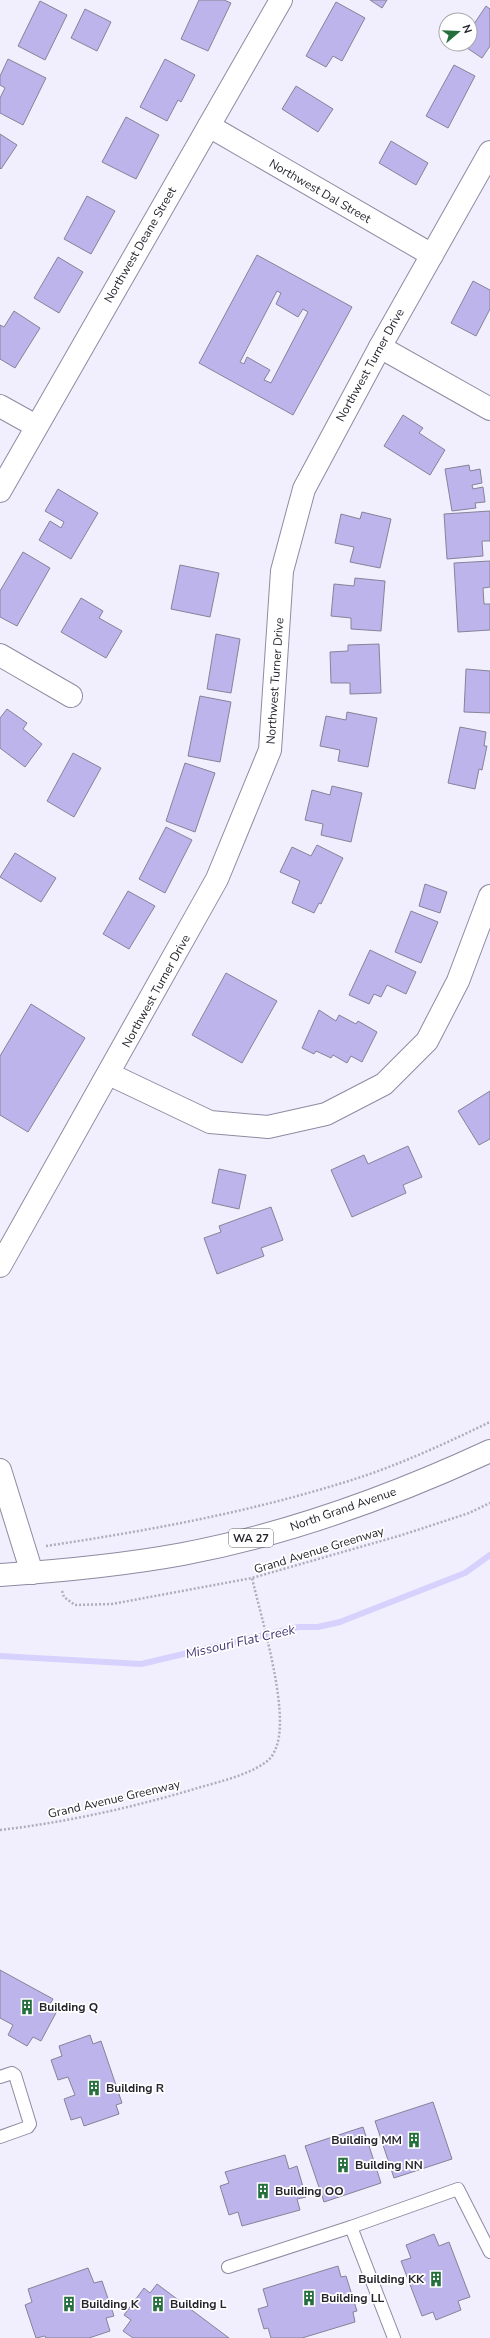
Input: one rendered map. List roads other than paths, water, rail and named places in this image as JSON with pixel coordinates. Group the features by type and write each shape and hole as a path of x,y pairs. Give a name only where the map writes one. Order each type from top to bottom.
{"street":[{"name":"Northwest Deane Street","path":"0,491 281,0"},
{"name":"Northwest Dal Street","path":"209,126 432,255"},
{"name":"Northwest Turner Drive","path":"0,1266 217,879 270,750 282,572 304,489 380,347 490,152"},
{"path":"380,347 490,409"},
{"path":"0,406 36,426"},
{"path":"0,655 71,696"},
{"path":"109,1074 210,1122 268,1127 326,1114 384,1084 427,1041 458,981 490,896"},
{"name":"North Grand Avenue","path":"0,1575 32,1573 184,1554 286,1529 424,1481 490,1451"},
{"path":"0,1470 32,1573"}],"lane":[{"path":"0,2077 9,2074 14,2075 30,2124 28,2127 0,2137"},
{"path":"228,2267 351,2227 458,2189 490,2252"},
{"path":"351,2227 394,2338"}],"waterway":[{"name":"Missouri Flat Creek","path":"0,1656 141,1664 298,1627 318,1627 340,1622 465,1573 490,1555"}],"place":[{"name":"Building Q","path":"27,2007"},
{"name":"Building R","path":"94,2088"},
{"name":"Building MM","path":"414,2140"},
{"name":"Building NN","path":"343,2165"},
{"name":"Building OO","path":"263,2191"},
{"name":"Building KK","path":"436,2279"},
{"name":"Building LL","path":"309,2298"},
{"name":"Building K","path":"69,2304"},
{"name":"Building L","path":"158,2304"}]}
